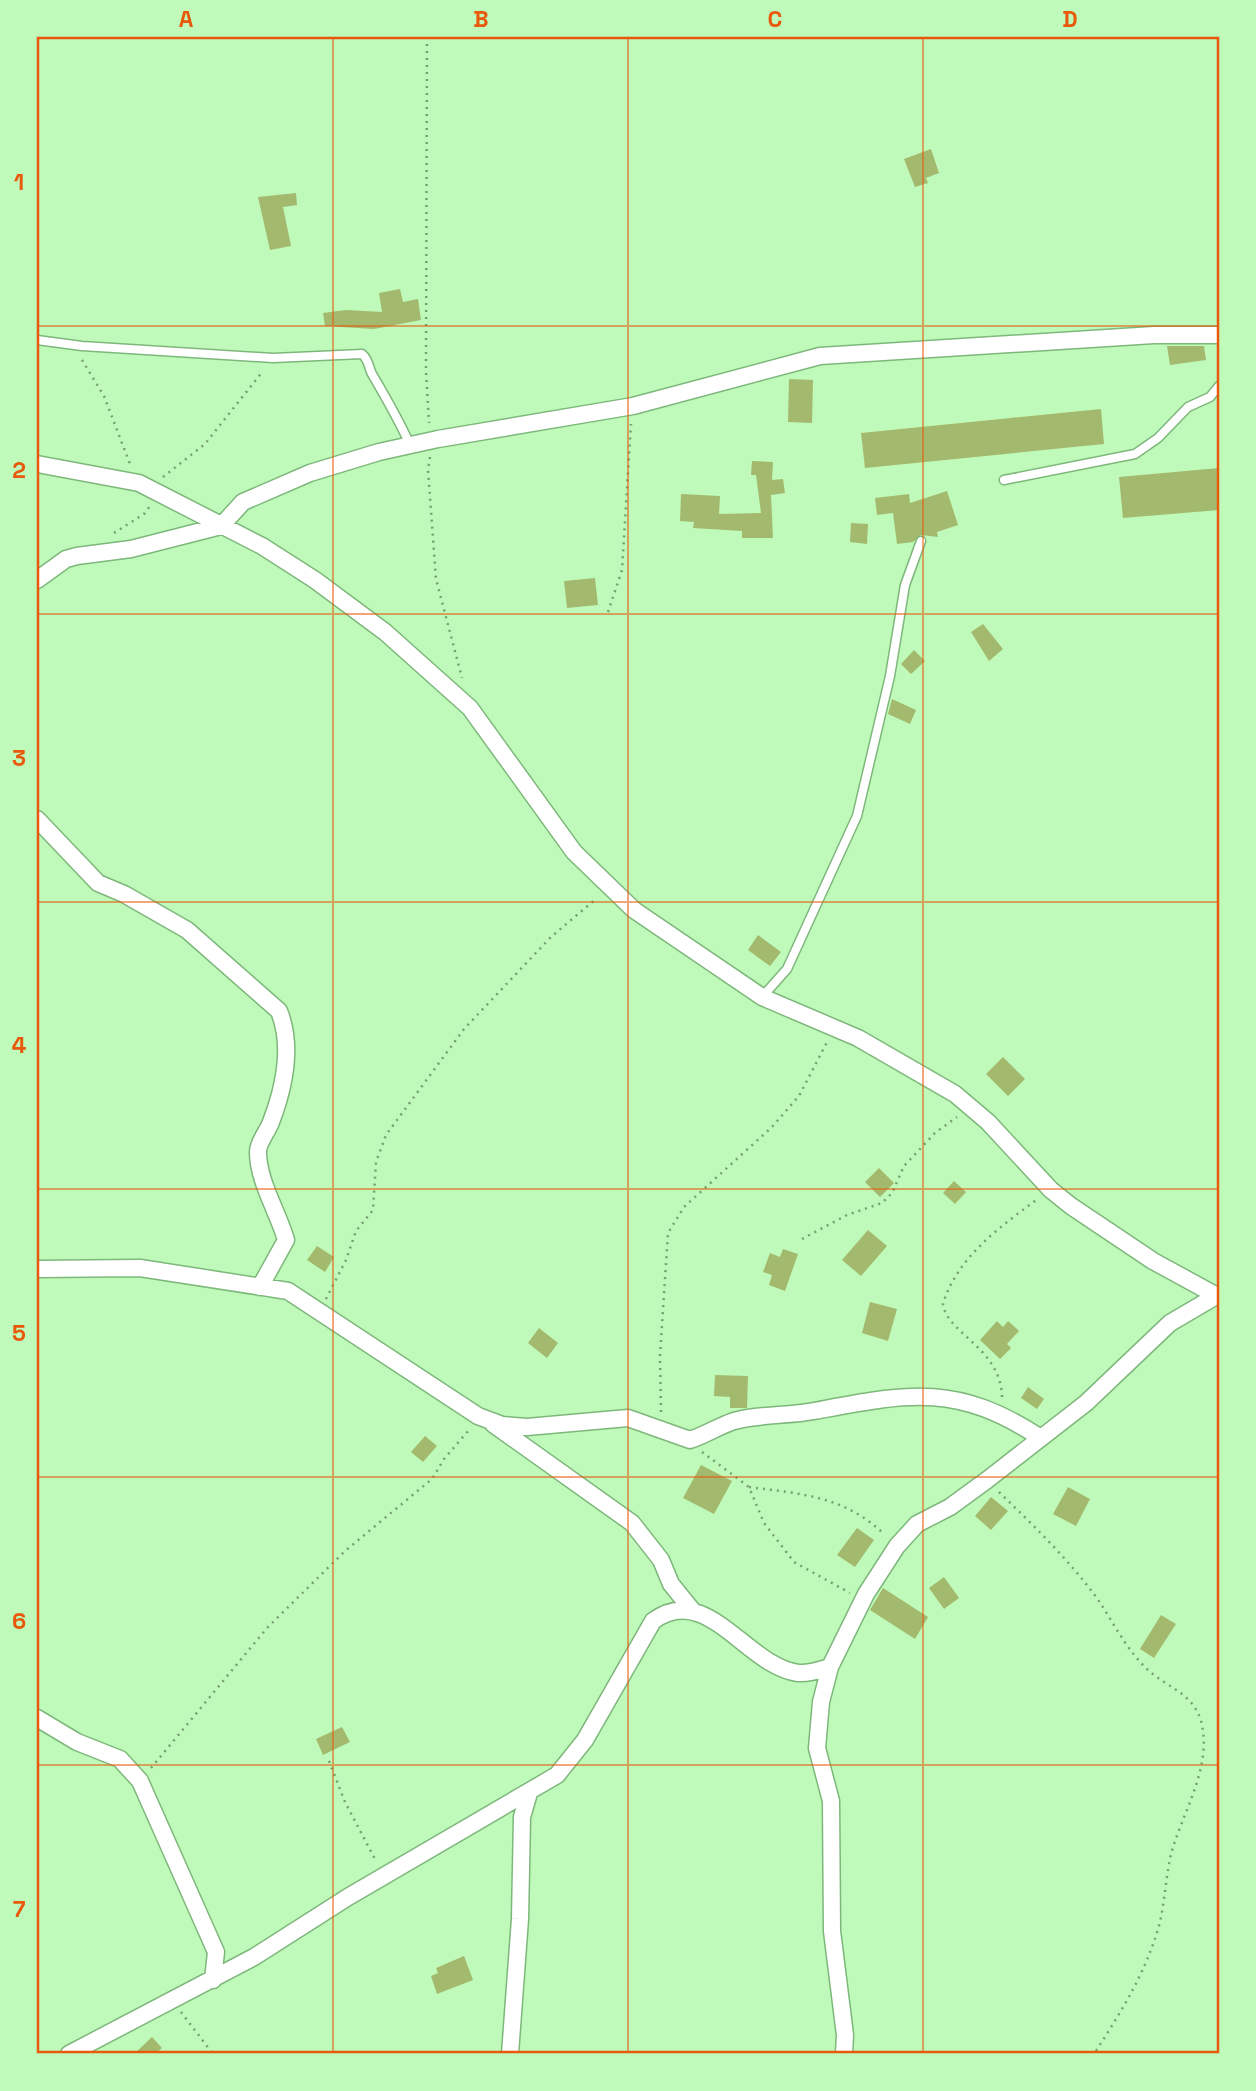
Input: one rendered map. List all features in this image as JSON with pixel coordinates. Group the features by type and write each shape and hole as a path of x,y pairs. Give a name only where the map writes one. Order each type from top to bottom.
{"street":[{"path":"37,580 66,559 131,549 221,526 243,502 310,473 410,445 633,407 820,356 1154,335 1219,335"},
{"path":"37,464 139,483 262,546 315,580 385,632 470,708 574,852 634,910 762,997 808,1014 833,1030 858,1038 955,1094 971,1107 1051,1190 1097,1225 1218,1297 1170,1324 1086,1402 950,1507 917,1524 897,1546 866,1594 830,1667 821,1702 817,1748 831,1801 832,1931 845,2035 844,2054"},
{"path":"37,819 98,883 124,894 187,930 279,1011 285,1026 285,1070 275,1112 258,1149 261,1171 286,1240 260,1287"},
{"path":"37,1269 140,1268 288,1291 484,1419 632,1522 661,1560 671,1584 692,1611"},
{"path":"484,1419 527,1427 628,1418 661,1432 690,1440 734,1421 781,1417 879,1398 916,1395 976,1404 1008,1417 1039,1437"},
{"path":"68,2054 214,1980 557,1775 585,1740 653,1621 667,1611 681,1608 699,1612 797,1673 830,1667"},
{"path":"37,1718 78,1742 120,1759 140,1781 216,1952 214,1980"},
{"path":"510,2054 520,1919 522,1816 529,1793"},
{"path":"845,2035 854,2054"}],"lane":[{"path":"37,340 274,358 362,354 367,358 370,370 395,409 410,445"},
{"path":"1004,480 1135,454 1158,438 1188,407 1210,397 1219,386"},
{"path":"762,997 787,970 835,871 857,816 890,676 905,585 921,541"}],"path":[{"path":"427,37 426,371 435,440 428,470 436,579 470,708"},
{"path":"60,342 83,361 96,378 125,459 132,467"},
{"path":"113,534 144,514 161,494 159,483 165,473 194,456 274,358"},
{"path":"608,612 622,570 626,470 633,407"},
{"path":"319,1311 346,1260 356,1231 373,1210 376,1162 386,1135 464,1029 551,937 610,887"},
{"path":"661,1432 660,1356 668,1233 684,1207 772,1127 799,1097 833,1030"},
{"path":"802,1239 847,1216 882,1203 892,1194 904,1166 935,1133 971,1107"},
{"path":"1008,1417 995,1367 949,1316 943,1304 959,1269 973,1254 1006,1223 1051,1190"},
{"path":"140,1781 267,1628 345,1551 432,1479 484,1419"},
{"path":"690,1440 708,1458 749,1487 828,1500 863,1514 897,1546"},
{"path":"987,1480 1041,1532 1092,1590 1123,1643 1147,1670 1193,1703 1200,1720 1204,1745 1202,1764 1171,1854 1160,1921 1148,1959 1129,2000 1094,2054"},
{"path":"749,1487 764,1523 794,1562 852,1594 866,1594"},
{"path":"330,1761 350,1811 373,1850 381,1878"},
{"path":"172,2002 213,2054"}],"building":[{"path":"931,149 939,173 926,178 928,183 915,187 904,159"},
{"path":"296,193 297,205 283,207 291,246 270,250 258,197"},
{"path":"400,289 403,302 418,299 421,320 374,329 325,326 323,313 346,310 382,312 379,293"},
{"path":"1167,346 1204,346 1206,360 1170,365"},
{"path":"789,379 813,380 812,423 788,422"},
{"path":"1101,409 1104,444 865,468 861,433"},
{"path":"752,461 773,462 772,480 783,479 785,493 771,495 773,538 742,538 742,531 693,528 694,522 680,521 681,494 720,496 719,514 761,513 756,475 751,475"},
{"path":"1219,468 1219,510 1123,518 1119,477"},
{"path":"947,491 958,525 937,532 938,537 921,535 913,542 897,544 893,513 877,515 875,498 909,494 910,503"},
{"path":"851,523 868,524 867,544 850,542"},
{"path":"595,578 598,605 567,608 564,581"},
{"path":"983,624 1003,649 989,661 971,632"},
{"path":"914,650 925,661 911,674 901,664"},
{"path":"892,699 916,710 910,724 888,714"},
{"path":"758,935 781,952 770,966 748,950"},
{"path":"1003,1057 1025,1079 1008,1096 986,1074"},
{"path":"879,1168 894,1183 880,1197 865,1182"},
{"path":"954,1181 966,1192 955,1204 943,1193"},
{"path":"868,1230 887,1246 861,1276 842,1260"},
{"path":"317,1246 334,1257 325,1272 307,1260"},
{"path":"783,1249 798,1254 785,1291 769,1285 772,1275 763,1272 770,1253 780,1257"},
{"path":"870,1302 897,1309 888,1341 862,1333"},
{"path":"997,1321 1003,1327 1008,1321 1019,1331 1007,1344 1011,1348 1000,1359 980,1340"},
{"path":"539,1328 558,1343 547,1358 528,1343"},
{"path":"715,1375 748,1376 747,1408 730,1408 730,1397 714,1396"},
{"path":"1028,1387 1044,1399 1037,1409 1021,1398"},
{"path":"425,1436 437,1446 423,1462 411,1452"},
{"path":"701,1465 732,1481 714,1514 683,1498"},
{"path":"1068,1487 1090,1499 1076,1526 1053,1514"},
{"path":"991,1497 1008,1511 991,1530 975,1516"},
{"path":"857,1528 874,1540 855,1567 837,1555"},
{"path":"944,1577 959,1598 944,1609 929,1588"},
{"path":"883,1588 928,1617 915,1639 870,1610"},
{"path":"1161,1615 1176,1624 1154,1658 1140,1649"},
{"path":"342,1727 350,1742 323,1755 316,1739"},
{"path":"464,1956 473,1980 437,1994 431,1976 438,1973 436,1968"},
{"path":"152,2037 162,2048 155,2054 134,2054"}]}
